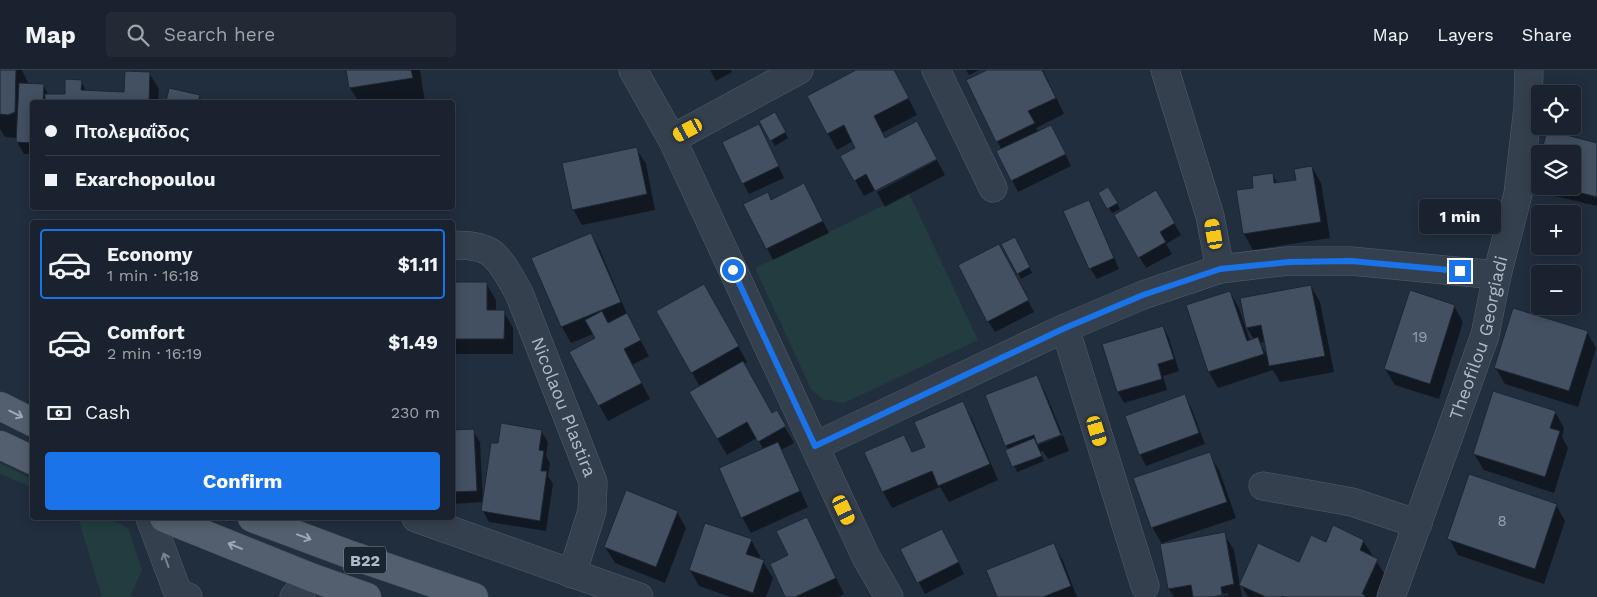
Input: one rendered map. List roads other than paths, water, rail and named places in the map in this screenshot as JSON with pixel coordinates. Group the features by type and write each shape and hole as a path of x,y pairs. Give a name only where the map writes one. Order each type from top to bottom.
{"main road":[{"path":"0,406 30,421"},
{"path":"0,446 30,459"},
{"name":"B22","path":"169,520 313,578 367,597"},
{"name":"B22","path":"257,520 351,555 474,597"}],"street":[{"path":"633,70 672,138 866,557 887,596"},
{"path":"672,138 799,70"},
{"path":"936,70 993,188"},
{"path":"1165,70 1210,216 1220,269"},
{"name":"Theofilou Georgiadi","path":"1391,597 1485,335 1497,275 1518,194 1528,106 1529,70"},
{"name":"Nicolaou Plastira","path":"455,245 488,251 507,273 519,293 593,482 592,511 572,574"},
{"path":"815,446 1065,328 1143,295 1220,269 1289,262 1351,261 1497,275"},
{"path":"1065,328 1145,586"},
{"path":"1263,486 1352,502 1418,524"},
{"path":"151,520 178,593 188,597"},
{"path":"422,520 640,597"},
{"path":"294,597 313,578"}]}
